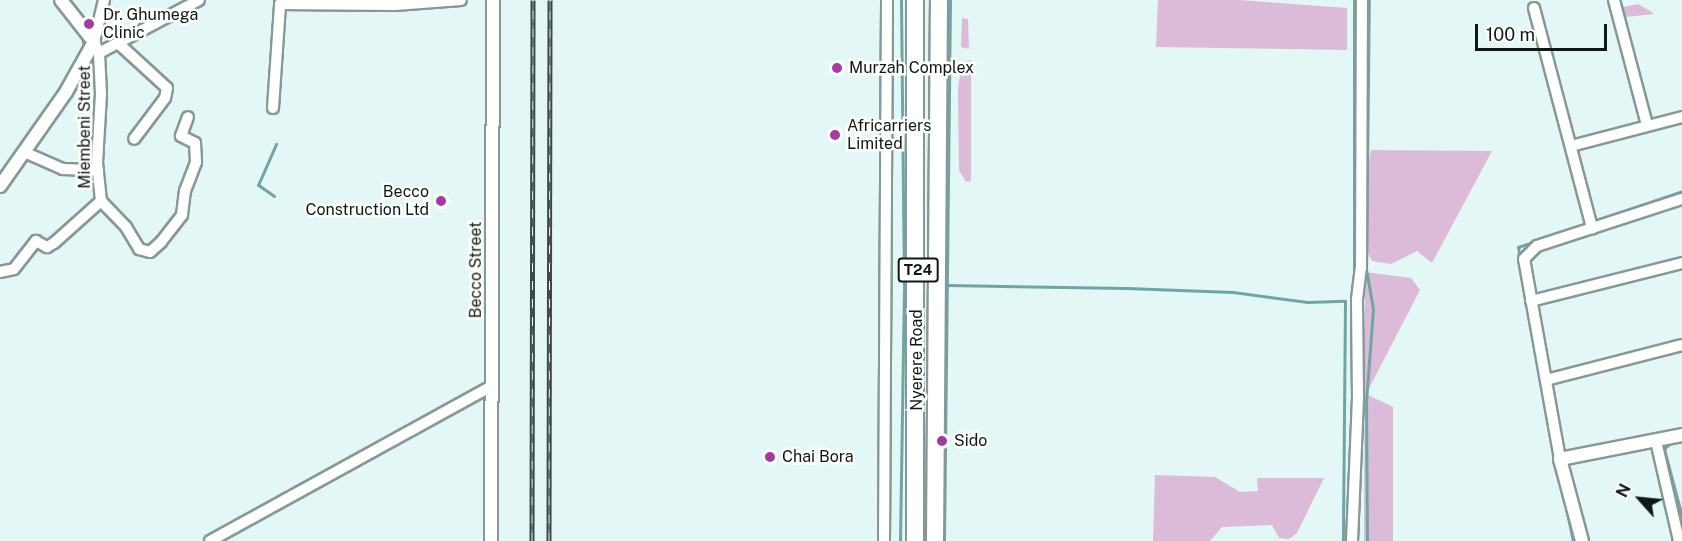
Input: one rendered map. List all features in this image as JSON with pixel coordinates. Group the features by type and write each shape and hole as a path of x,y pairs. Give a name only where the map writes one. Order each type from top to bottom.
{"highway":[{"name":"Nyerere Road","path":"915,0 915,541"},
{"name":"Nyerere Road","path":"935,541 939,0"}],"street":[{"path":"61,0 96,47"},
{"path":"0,186 96,47 104,0"},
{"name":"Miembeni Street","path":"101,201 98,170 96,47 119,44 164,16 199,0"},
{"path":"273,108 278,2 365,1 395,5 461,0"},
{"name":"Becco Street","path":"491,541 493,0"},
{"path":"884,541 887,0"},
{"path":"1352,541 1358,397 1357,299 1361,268 1362,0"},
{"path":"1614,0 1647,125"},
{"path":"1534,8 1592,228"},
{"path":"119,44 167,88 165,98 134,140"},
{"path":"0,272 14,269 36,242 47,247 54,243 101,201 126,227 139,249 150,252 182,215 185,191 196,162 195,143 184,141 181,134 188,117"},
{"path":"1571,146 1682,117"},
{"path":"24,152 63,169 98,170"},
{"path":"1582,541 1560,459 1524,265 1528,252 1592,228 1682,199"},
{"path":"1531,301 1682,263"},
{"path":"1546,380 1682,345"},
{"path":"210,541 492,386"},
{"path":"1560,459 1682,435"},
{"path":"1656,441 1678,519 1679,541"}],"shaded area":[{"path":"1158,0 1239,0 1347,8 1347,50 1156,47"},
{"path":"1638,4 1654,14 1625,17 1623,7"},
{"path":"962,18 968,19 969,49 961,47"},
{"path":"971,60 971,181 966,182 959,170 958,89 962,62"},
{"path":"1371,150 1492,151 1432,263 1417,251 1391,264 1372,261 1365,247 1365,187"},
{"path":"1365,272 1411,278 1420,290 1366,394 1393,407 1393,541 1364,541"},
{"path":"1155,475 1215,477 1240,492 1258,491 1257,478 1324,478 1297,533 1289,539 1279,538 1272,525 1222,527 1210,541 1153,541"}],"waterway":[{"path":"900,541 904,289 901,0"},
{"path":"944,541 950,0"},
{"path":"1354,0 1354,270"},
{"path":"1367,541 1366,402 1373,309 1366,269 1369,0"},
{"path":"82,35 84,49"},
{"path":"1638,71 1652,122"},
{"path":"104,134 105,105"},
{"path":"274,196 258,185 276,144"},
{"path":"1594,221 1682,191"},
{"path":"1520,259 1518,247 1588,223"},
{"path":"947,285 1233,292 1307,302 1345,301 1343,541"},
{"path":"1672,441 1664,449 1682,517"},
{"path":"1561,484 1573,541"}],"railway":[{"path":"532,541 533,0"},
{"path":"549,541 550,0"}],"place":[{"name":"Dr. Ghumega Clinic","path":"89,24"},
{"name":"Murzah Complex","path":"837,68"},
{"name":"Africarriers Limited","path":"835,135"},
{"name":"Becco Construction Ltd","path":"441,201"},
{"name":"Sido","path":"942,441"},
{"name":"Chai Bora","path":"770,457"}]}
